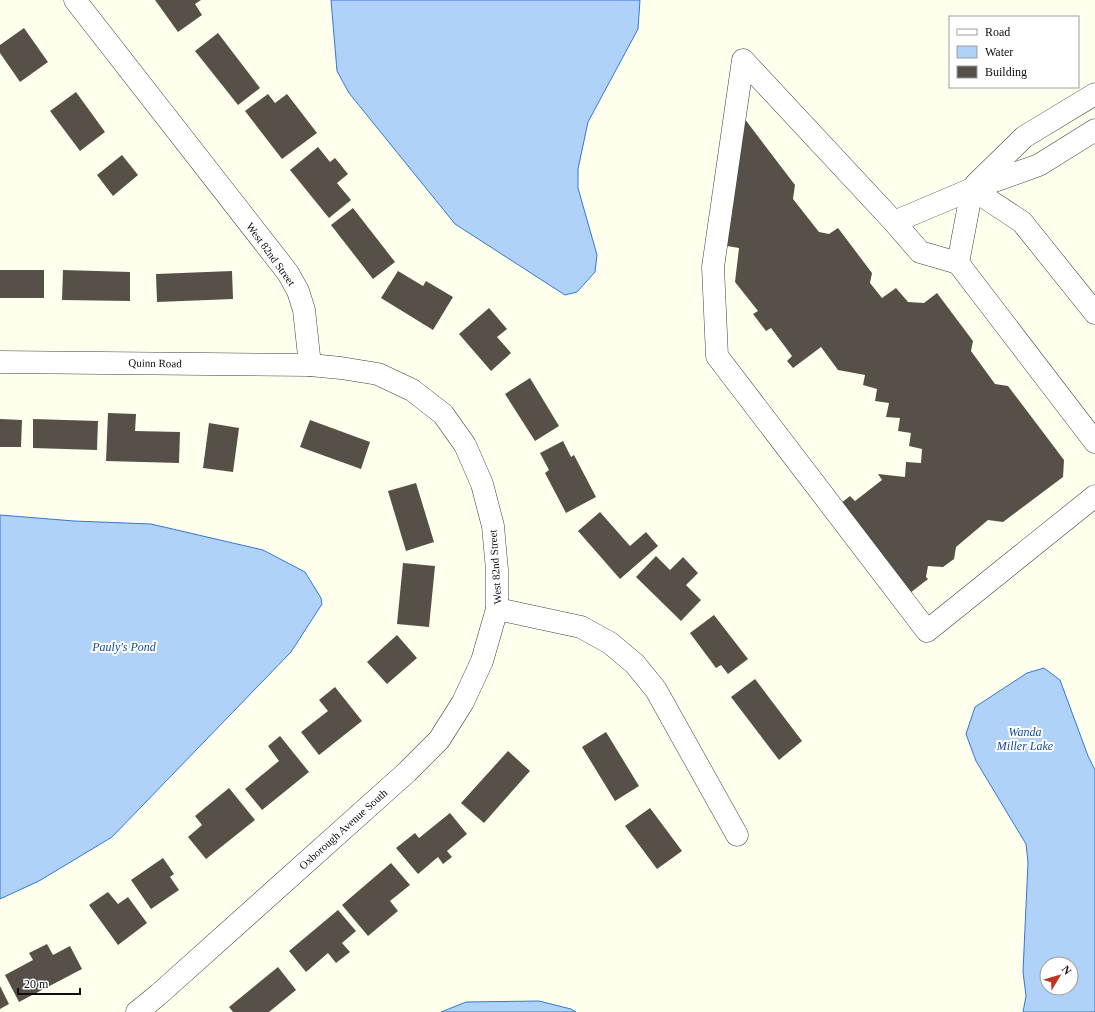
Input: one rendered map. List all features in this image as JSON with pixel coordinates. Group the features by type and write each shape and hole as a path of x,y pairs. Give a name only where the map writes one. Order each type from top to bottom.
{"street":[{"name":"West 82nd Street","path":"75,0 288,273 298,291 304,310 310,365 378,374 412,390 443,414 465,445 482,484 493,526 497,570 497,609 581,627 610,643 635,664 656,690 737,835"},
{"path":"1095,442 958,263 920,252 894,222 743,60 712,267 717,356 927,631 1095,496"},
{"path":"958,263 972,189 1024,137 1095,94"},
{"path":"894,222 972,189 1039,165 1095,130"},
{"path":"972,189 1022,222 1095,313"},
{"name":"Quinn Road","path":"0,362 310,365"},
{"name":"Oxborough Avenue South","path":"137,1012 164,990 407,772 439,740 463,702 482,661 497,609"}],"water":[{"path":"331,0 640,0 638,29 588,122 578,169 578,188 597,255 595,272 577,292 565,295 455,224 349,93 337,71"},
{"name":"Pauly's Pond","path":"0,515 74,521 151,524 263,550 305,572 321,598 322,604 291,652 112,837 39,881 0,899"},
{"name":"Wanda Miller Lake","path":"1044,668 1060,680 1088,756 1095,770 1095,1012 1023,1012 1026,996 1023,972 1028,862 1026,844 976,761 966,734 975,707 1027,673"},
{"path":"539,1001 571,1009 576,1012 441,1012 466,1002"}],"building":[{"path":"155,0 201,0 195,4 202,15 178,32"},
{"path":"24,28 48,62 20,82 0,53 0,45"},
{"path":"218,33 260,88 238,105 195,51"},
{"path":"76,92 105,132 80,151 50,111"},
{"path":"268,94 275,103 287,94 317,133 282,159 245,111"},
{"path":"744,118 795,185 793,199 819,232 829,234 838,228 872,273 870,283 882,298 896,288 908,302 924,303 937,293 973,341 971,351 995,384 1008,386 1064,460 1063,477 1003,522 988,520 956,547 954,559 943,567 928,566 926,577 928,579 910,593 840,504 850,496 855,501 882,480 878,474 905,477 906,462 921,463 922,449 909,446 911,433 898,431 900,418 886,417 889,403 875,401 877,389 863,385 865,375 838,370 821,347 793,368 787,361 792,356 771,328 766,331 753,314 758,311 735,282 739,248 727,246"},
{"path":"318,147 330,162 335,158 348,174 337,183 351,200 329,218 290,170"},
{"path":"122,155 138,175 113,196 97,175"},
{"path":"353,208 395,262 373,279 331,225"},
{"path":"0,270 44,270 44,298 0,298"},
{"path":"63,270 130,272 130,301 62,300"},
{"path":"232,271 233,299 157,302 156,274"},
{"path":"398,271 423,286 426,281 453,297 433,330 381,298"},
{"path":"489,308 507,329 497,337 511,353 491,371 459,334"},
{"path":"530,378 559,426 535,441 505,394"},
{"path":"108,413 136,414 135,431 180,432 179,463 106,461"},
{"path":"0,419 22,420 21,447 0,447"},
{"path":"33,419 98,421 97,450 33,448"},
{"path":"310,420 370,442 361,469 300,447"},
{"path":"209,423 239,428 233,472 203,468"},
{"path":"563,441 571,457 574,455 596,497 566,513 545,473 549,470 540,453"},
{"path":"416,483 434,542 406,551 388,491"},
{"path":"600,512 630,546 646,532 658,546 620,579 578,531"},
{"path":"656,556 670,570 683,557 698,573 686,585 701,600 681,621 636,577"},
{"path":"403,563 435,566 429,627 397,624"},
{"path":"714,615 748,659 728,674 721,665 716,668 690,633"},
{"path":"397,635 417,658 387,684 367,662"},
{"path":"755,679 802,741 779,760 731,697"},
{"path":"335,687 362,721 319,755 301,732 328,711 319,700"},
{"path":"606,732 639,786 615,801 582,747"},
{"path":"280,736 309,772 262,810 245,789 279,761 268,746"},
{"path":"508,751 530,771 484,823 461,803"},
{"path":"229,788 255,820 206,859 188,837 202,825 195,816"},
{"path":"650,808 682,851 657,869 625,826"},
{"path":"450,813 467,834 447,851 452,857 443,864 438,857 418,874 396,848 415,833 419,838"},
{"path":"163,858 174,874 170,877 179,890 151,909 131,880"},
{"path":"391,863 410,885 390,901 398,911 368,936 342,905"},
{"path":"108,892 118,904 128,897 147,923 118,945 89,905"},
{"path":"338,910 356,931 342,943 350,952 336,963 328,953 306,972 289,951"},
{"path":"47,944 53,955 70,946 82,969 19,1002 5,975 33,960 29,953"},
{"path":"278,967 296,990 269,1012 233,1012 229,1007"},
{"path":"0,986 9,1004 0,1009"}]}
